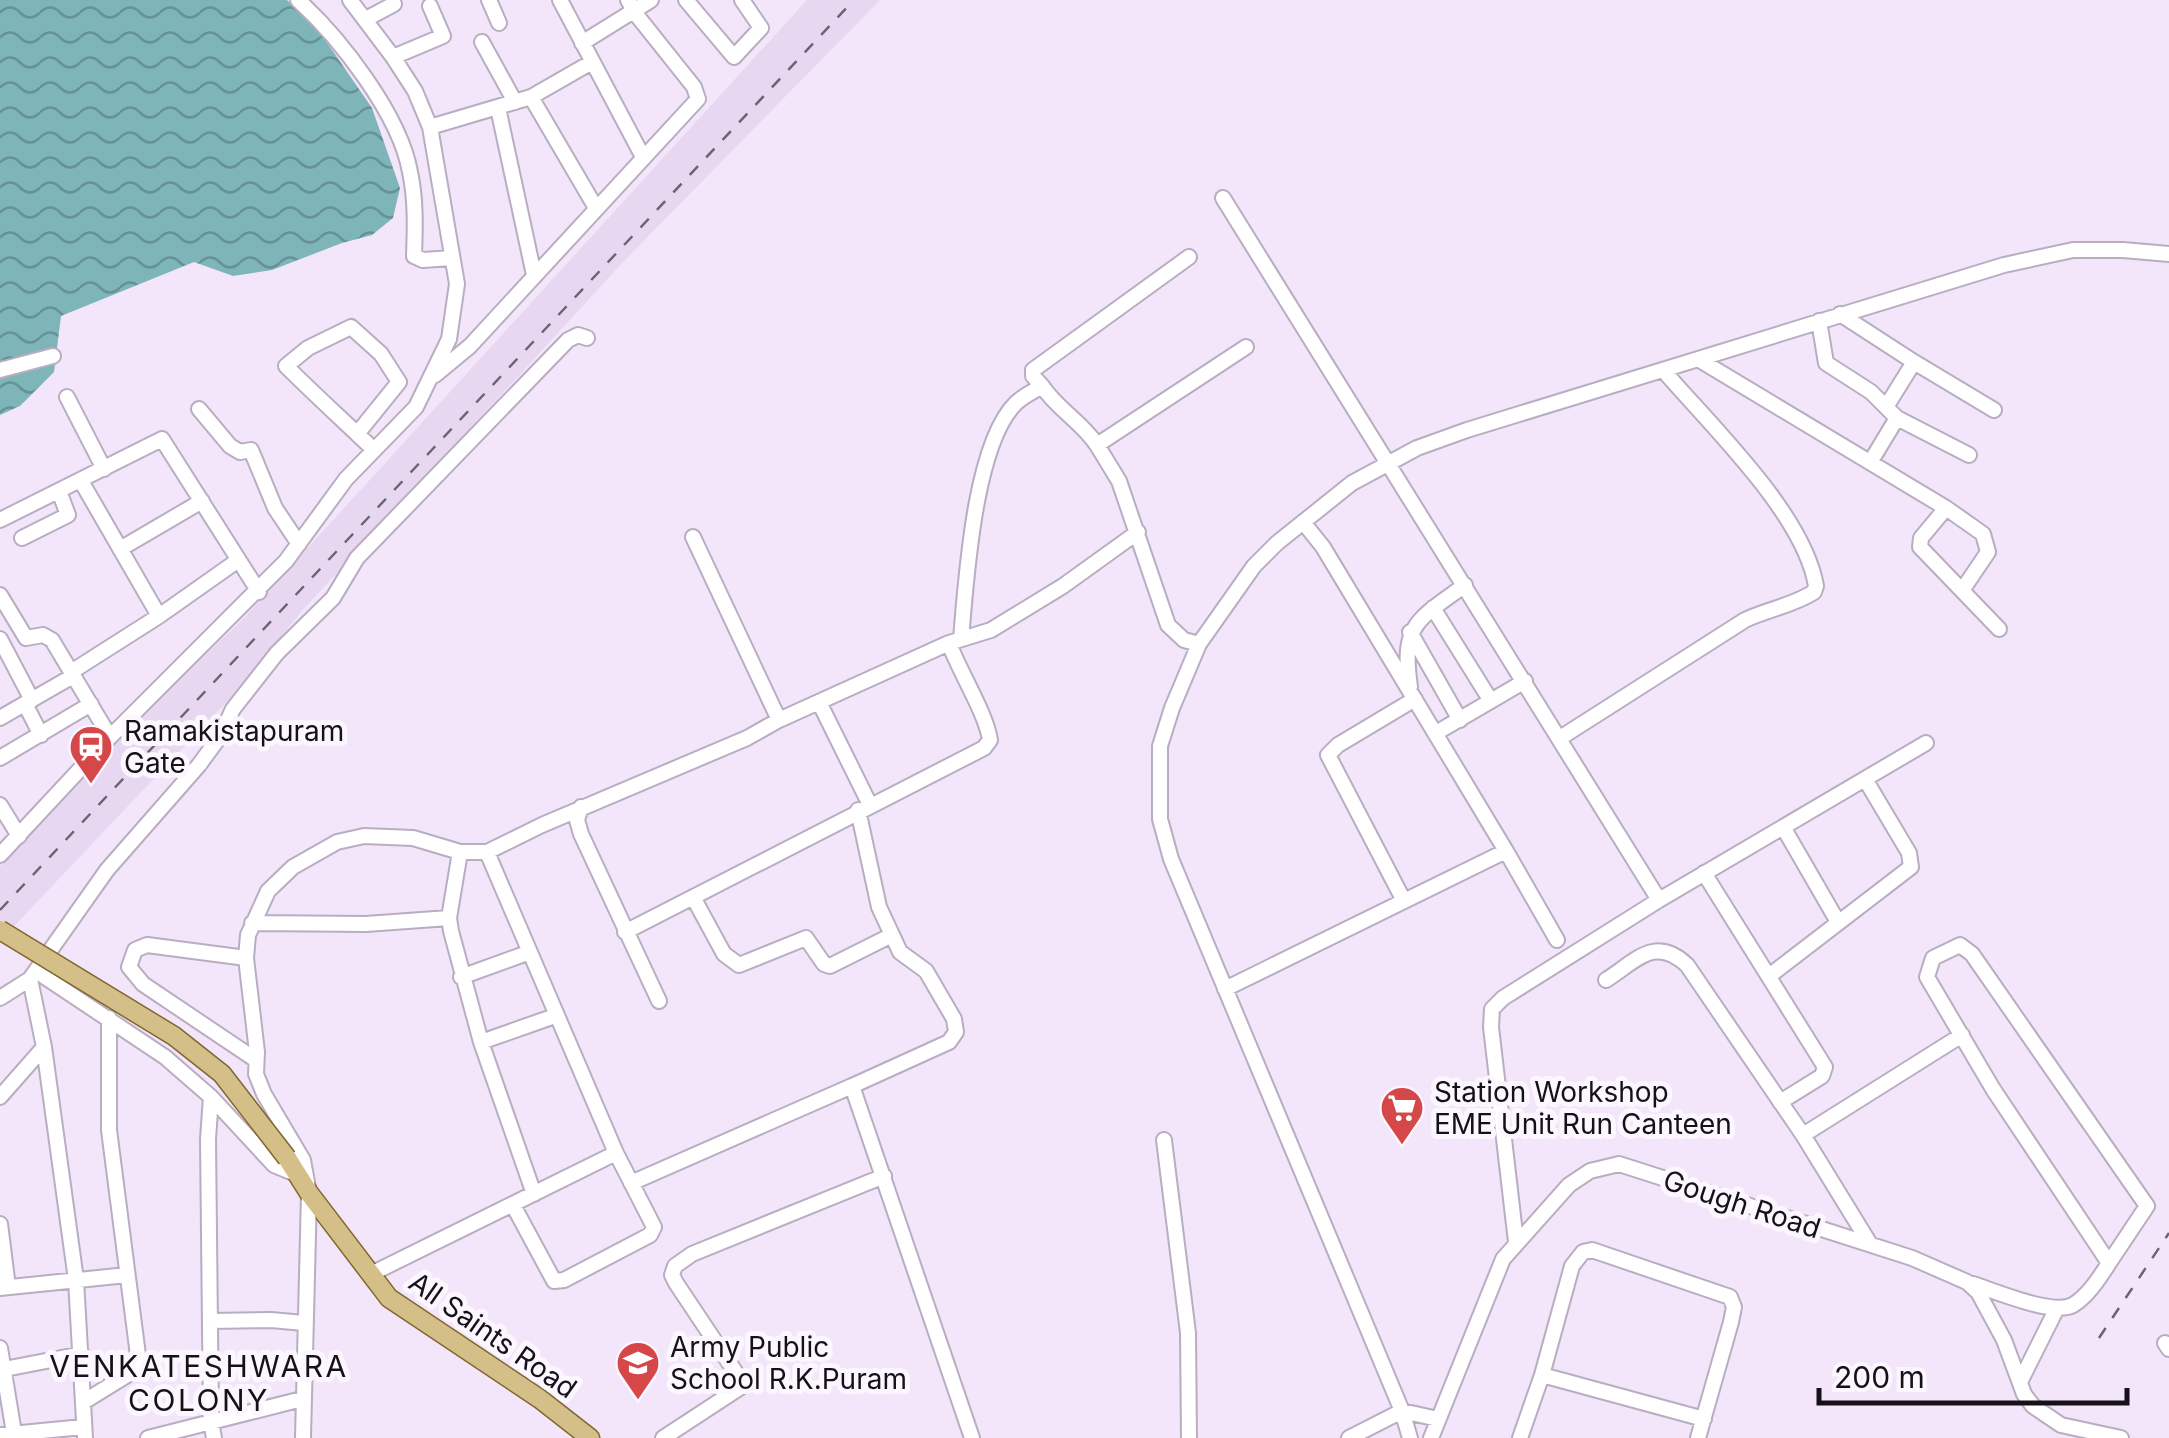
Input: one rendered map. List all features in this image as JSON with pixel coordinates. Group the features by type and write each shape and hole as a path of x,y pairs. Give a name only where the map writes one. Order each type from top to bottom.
{"main road":[{"name":"All Saints Road","path":"0,930 174,1036 210,1064 234,1089 390,1298 540,1399 590,1438"}],"street":[{"path":"298,0 334,38 376,97 400,142 411,173 414,256 422,260 452,258"},
{"path":"0,854 110,737 259,592 346,480 416,407 449,339 457,284 430,127 394,57 350,0"},
{"path":"489,0 499,23"},
{"path":"560,0 643,157"},
{"path":"582,44 631,7 651,0"},
{"path":"686,0 734,57 761,28 742,0"},
{"path":"366,19 394,4"},
{"path":"394,57 443,36 430,6"},
{"path":"432,377 470,346 694,104 698,94 631,7"},
{"path":"482,42 514,102"},
{"path":"430,127 531,96 592,62"},
{"path":"531,96 596,208"},
{"path":"498,108 534,275"},
{"path":"1223,198 1659,900"},
{"path":"1410,1438 1402,1410 1171,859 1160,819 1160,746 1199,644 1254,566 1352,483 1417,448 1840,314 2058,252 2123,250 2169,254"},
{"path":"1190,257 1037,365 1032,376 1052,402 1085,427 1097,444 1119,481 1168,625 1184,640 1199,644"},
{"path":"1840,314 1994,410"},
{"path":"1819,321 1826,363 1872,392 1891,412 1969,455"},
{"path":"357,434 399,382 382,354 351,327 308,348 286,366 357,434 374,450"},
{"path":"0,998 33,975 107,870 199,765 233,708 300,628 334,598 357,558 568,340 578,335 588,338"},
{"path":"1097,444 1246,348"},
{"path":"0,370 54,356"},
{"path":"1698,359 1871,461 1983,534 1988,542 1984,562 1963,589"},
{"path":"1871,461 1914,362"},
{"path":"1560,738 1745,620 1784,608 1814,592 1816,586 1792,529 1767,488 1663,370"},
{"path":"626,932 984,748 990,740 988,727 964,682 955,641 968,558 990,446 1016,403 1042,386"},
{"path":"67,398 104,468"},
{"path":"199,409 230,446 240,452 251,450 275,508 299,544"},
{"path":"0,520 162,439 259,592"},
{"path":"81,481 159,616"},
{"path":"22,538 68,515 59,491"},
{"path":"120,550 202,501"},
{"path":"1946,508 1922,538 1920,547 2000,629"},
{"path":"1303,522 1324,547 1557,940"},
{"path":"302,1438 309,1193 303,1160 258,1082 246,958 252,924 268,892 310,855 364,836 413,838 460,852 486,852 747,738 955,641 991,630 1019,615 1138,532"},
{"path":"693,537 779,720"},
{"path":"0,718 159,616 237,560"},
{"path":"1413,696 1406,661 1410,632 1433,608 1465,585"},
{"path":"0,595 28,640 48,636 110,737"},
{"path":"1433,608 1491,702"},
{"path":"1410,632 1460,720"},
{"path":"0,639 41,734"},
{"path":"1436,733 1525,681"},
{"path":"1404,901 1328,755 1413,696"},
{"path":"631,1182 949,1042 956,1032 954,1019 926,972 900,952 892,935 870,878 864,808 819,702"},
{"path":"0,758 91,704"},
{"path":"1516,1242 1492,1009 1502,998 1659,900 1926,744"},
{"path":"1769,976 1912,867 1909,852 1865,779"},
{"path":"0,805 20,836"},
{"path":"580,808 577,820 581,834 659,1000"},
{"path":"1783,827 1838,922"},
{"path":"1225,989 1506,851"},
{"path":"460,852 448,918 481,1042 534,1194"},
{"path":"486,852 616,1154 654,1227 650,1235 559,1282 549,1276 514,1205"},
{"path":"1704,873 1826,1072 1780,1102"},
{"path":"693,897 724,954 739,965 806,938 824,964 830,966 892,935"},
{"path":"252,924 366,924 448,918"},
{"path":"246,958 147,945 135,950 129,968 143,984 256,1060"},
{"path":"2020,1382 2057,1308 2074,1304 2085,1295 2109,1262 2147,1206 1972,954 1960,946 1934,958 1927,977 2002,1104 2109,1262"},
{"path":"1606,980 1653,950 1674,952 1803,1134 1870,1244"},
{"path":"462,977 530,952"},
{"path":"33,975 109,1018 165,1057 212,1097 274,1165 299,1176"},
{"path":"0,1348 7,1434 84,1432 76,1280 33,975"},
{"path":"481,1042 556,1016"},
{"path":"85,1401 132,1372 139,1363 109,1130 109,1018"},
{"path":"1803,1134 1962,1036"},
{"path":"0,1097 44,1047"},
{"path":"852,1086 972,1438"},
{"path":"212,1097 208,1139 214,1438"},
{"path":"1164,1140 1188,1333 1189,1438"},
{"path":"371,1274 616,1154"},
{"name":"Gough Road","path":"1431,1438 1503,1258 1569,1185 1600,1167 1619,1164 1912,1258 1967,1282 2057,1308"},
{"path":"663,1438 744,1385 676,1283 672,1275 675,1266 692,1254 884,1176"},
{"path":"0,1224 4,1288 128,1276"},
{"path":"1520,1438 1572,1266 1584,1252 1608,1253 1730,1297 1734,1307 1732,1322 1698,1438"},
{"path":"1967,1282 1978,1292 2004,1340 2024,1394 2044,1417 2061,1425 2121,1438"},
{"path":"210,1321 304,1324"},
{"path":"2,1370 82,1354"},
{"path":"1542,1374 1704,1419"},
{"path":"148,1438 302,1399"},
{"path":"1350,1438 1402,1410 1438,1418"}],"shaded area":[{"path":"807,0 880,0 626,259 301,612 236,692 0,941 0,866 104,751 244,618"}],"water":[{"path":"0,0 287,0 317,28 372,108 400,188 393,218 372,235 272,270 233,276 194,262 61,316 54,372 20,406 0,415"}],"railway":[{"path":"0,910 854,0"},
{"path":"2099,1338 2169,1233"}],"place":[{"name":"Ramakistapuram Gate","path":"91,785"},
{"name":"Station Workshop EME Unit Run Canteen","path":"1402,1146"},
{"name":"Army Public School R.K.Puram","path":"638,1401"}],"district":[{"name":"VENKATESHWARA COLONY","path":"199,1383"}]}
